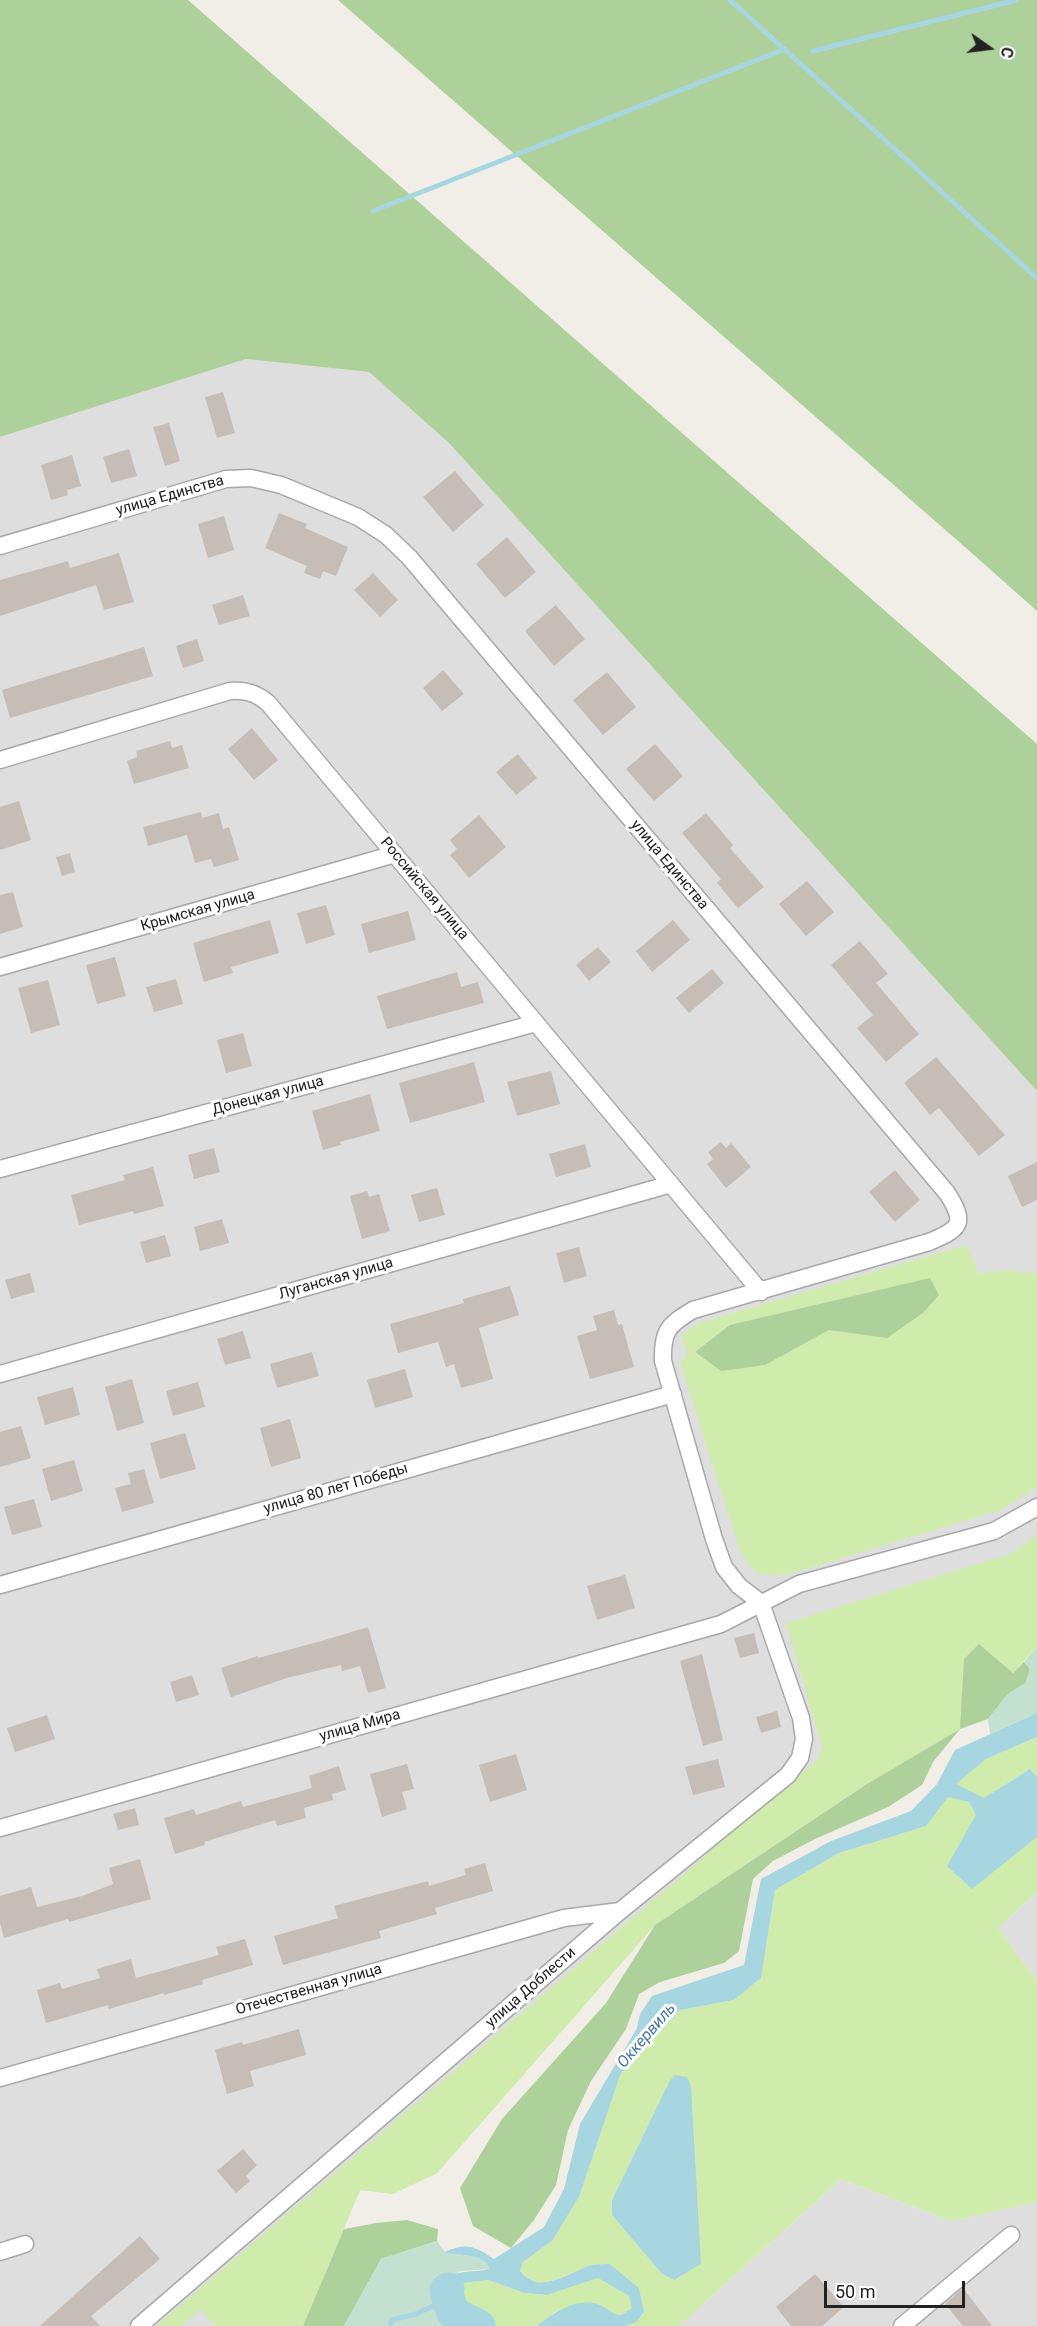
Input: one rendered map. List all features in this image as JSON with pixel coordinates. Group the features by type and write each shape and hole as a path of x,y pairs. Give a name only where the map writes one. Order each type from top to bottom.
{"street":[{"name":"улица Единства","path":"0,546 226,479 251,478 281,485 358,517 386,535 409,557 931,1175 958,1210 958,1223 952,1233 761,1292 693,1310 670,1324 662,1342 663,1361 714,1539 724,1567 739,1586 761,1603"},
{"name":"Российская улица","path":"0,760 230,691 244,690 257,694 268,703 761,1292"},
{"name":"Крымская улица","path":"0,967 395,854"},
{"name":"Донецкая улица","path":"0,1169 536,1023"},
{"name":"Луганская улица","path":"0,1374 671,1184"},
{"name":"улица 80 лет Победы","path":"0,1585 673,1394"},
{"name":"улица Мира","path":"0,1828 721,1624 799,1584 994,1531 1037,1507"},
{"name":"улица Доблести","path":"139,2326 620,1911 788,1775 800,1758 804,1739 801,1718 761,1603"},
{"name":"Отечественная улица","path":"0,2078 564,1918 620,1911"},
{"path":"902,2326 1011,2235"},
{"path":"0,2252 25,2244"}],"shaded area":[{"path":"246,359 369,372 449,443 1037,1091 1037,1647 979,1644 960,1729 867,1784 655,1925 437,2173 393,2194 360,2190 303,2326 0,2326 0,437"},
{"path":"1037,1892 1037,1981 998,1928"},
{"path":"841,2179 951,2221 1037,2202 1037,2326 679,2326"}],"green space":[{"path":"0,0 188,0 1037,744 1037,1091 449,443 369,372 246,359 0,437"},
{"path":"338,0 1037,0 1037,611 974,555"},
{"path":"966,1245 979,1274 1007,1270 1037,1274 1037,1487 1001,1510 789,1574 759,1573 750,1566 740,1551 680,1362 687,1356 682,1336 702,1322","holes":["930,1278 887,1338 829,1330 695,1352 730,1325"]},
{"path":"930,1278 939,1295 923,1313 887,1338 829,1330 765,1365 721,1371 695,1352 730,1325"},
{"path":"1037,1535 1037,1647 1013,1673 979,1644 964,1660 960,1729 867,1784 655,1925 437,2173 393,2194 360,2190 303,2326 215,2326 201,2309 181,2326 156,2326 817,1760 822,1747 786,1623 1010,1554"},
{"path":"979,1644 1013,1673 1024,1662 1030,1669 1026,1683 1007,1695 988,1719 960,1729 964,1659"},
{"path":"1037,1647 1037,1713 990,1734 988,1719 1007,1695 1026,1682 1030,1669 1024,1662"},
{"path":"960,1729 933,1762 922,1785 888,1807 815,1839 773,1861 753,1879 739,1951 724,1963 660,1982 639,1994 626,2029 591,2081 568,2130 556,2185 534,2220 511,2248 473,2226 460,2188 502,2119 606,2003 655,1925 867,1784"},
{"path":"1037,1737 1037,1777 1030,1769 984,1798 955,1784 986,1759"},
{"path":"947,1796 969,1802 977,1815 948,1866 972,1888 1037,1837 1037,1892 998,1928 1037,1981 1037,2202 951,2221 841,2179 679,2326 625,2326 637,2322 644,2311 639,2288 610,2264 591,2265 545,2282 536,2282 520,2271 523,2262 552,2241 579,2197 621,2073 680,2010 734,2000 761,1978 775,1890 839,1853 926,1826","holes":["669,2082 674,2280 662,2274 612,2215 612,2200"]},
{"path":"407,2220 438,2229 437,2241 381,2259 344,2326 303,2326 344,2229"},
{"path":"437,2241 445,2252 471,2256 487,2264 489,2269 461,2271 441,2283 468,2323 474,2316 489,2326 344,2326 381,2259"},
{"path":"598,2278 629,2296 632,2308 621,2315 612,2314 603,2307 589,2303 574,2305 555,2312 537,2326 489,2326 464,2311 457,2291 462,2283 488,2280 525,2293 547,2295"}],"water":[{"path":"1037,1713 1037,1737 986,1759 956,1784 984,1798 1030,1769 1037,1777 1037,1837 972,1889 947,1866 976,1815 969,1802 948,1797 926,1826 839,1853 775,1890 761,1978 734,2000 680,2010 621,2073 579,2197 552,2241 523,2262 520,2271 536,2282 545,2282 591,2265 610,2264 639,2288 644,2311 637,2322 625,2326 537,2326 560,2310 577,2304 595,2304 621,2315 632,2308 629,2296 598,2278 547,2295 525,2293 488,2280 463,2283 457,2291 464,2311 474,2316 468,2323 446,2318 435,2294 441,2285 459,2273 489,2269 483,2260 444,2252 465,2246 476,2248 494,2259 544,2227 564,2189 580,2124 637,2028 640,2014 652,1996 744,1965 761,1879 831,1841 911,1811 937,1784 955,1750"},
{"path":"675,2075 687,2077 691,2086 701,2264 674,2280 662,2274 612,2215 612,2200 669,2082"}],"building":[{"path":"223,392 235,433 217,438 205,397"},
{"path":"169,423 180,461 165,466 153,427"},
{"path":"129,449 137,476 111,483 103,457"},
{"path":"72,455 81,486 67,490 68,495 51,500 41,465"},
{"path":"455,471 484,505 453,532 423,497"},
{"path":"279,513 307,524 305,528 348,547 336,576 323,571 320,579 304,573 307,566 265,548"},
{"path":"224,516 234,550 208,558 198,524"},
{"path":"507,537 536,572 505,598 476,564"},
{"path":"119,553 134,602 104,610 96,585 0,616 0,580 68,561 70,568"},
{"path":"373,573 398,600 380,617 354,590"},
{"path":"243,595 250,616 219,625 212,605"},
{"path":"556,605 585,639 554,666 525,631"},
{"path":"197,639 204,661 183,668 176,646"},
{"path":"144,647 153,676 10,718 2,690"},
{"path":"443,670 464,694 442,711 423,688"},
{"path":"607,672 636,707 603,735 573,700"},
{"path":"252,728 278,760 254,780 228,749"},
{"path":"170,741 172,748 182,745 189,768 134,784 127,761 137,757 136,751"},
{"path":"655,744 683,776 654,801 626,769"},
{"path":"518,754 537,778 516,795 496,772"},
{"path":"19,801 31,840 0,850 0,807"},
{"path":"201,812 202,818 219,813 223,829 229,827 239,860 214,867 211,859 195,863 187,835 148,846 143,827"},
{"path":"706,813 733,845 730,848 764,887 738,908 717,883 721,879 682,833"},
{"path":"479,815 506,847 469,878 450,855 457,849 450,840"},
{"path":"70,853 75,872 62,876 56,857"},
{"path":"807,881 834,912 806,936 779,904"},
{"path":"13,892 23,927 0,934 0,895"},
{"path":"326,905 335,935 306,944 297,913"},
{"path":"408,911 416,940 369,953 361,924"},
{"path":"270,920 279,953 231,967 233,973 204,982 193,943"},
{"path":"673,920 690,940 652,972 636,951"},
{"path":"860,941 888,974 876,983 919,1034 886,1062 857,1028 873,1015 831,965"},
{"path":"598,947 611,962 589,981 576,965"},
{"path":"115,957 126,996 97,1004 86,965"},
{"path":"712,969 724,983 689,1013 676,998"},
{"path":"457,972 461,987 478,982 484,1003 387,1029 377,996"},
{"path":"176,979 183,1004 154,1012 146,987"},
{"path":"48,980 60,1025 31,1033 18,988"},
{"path":"243,1033 252,1066 226,1073 217,1040"},
{"path":"936,1057 1005,1135 979,1156 939,1108 930,1115 904,1083"},
{"path":"474,1062 485,1102 410,1123 399,1083"},
{"path":"551,1071 560,1104 517,1116 507,1082"},
{"path":"370,1094 380,1131 340,1142 341,1145 323,1150 312,1111"},
{"path":"721,1142 726,1148 731,1143 751,1167 726,1188 707,1164 713,1159 708,1152"},
{"path":"585,1144 591,1167 556,1177 549,1154"},
{"path":"214,1148 220,1172 194,1179 188,1155"},
{"path":"1037,1162 1037,1200 1022,1207 1008,1176"},
{"path":"153,1167 164,1206 134,1214 133,1211 79,1225 71,1195 125,1180 123,1175"},
{"path":"895,1170 920,1200 895,1222 869,1192"},
{"path":"437,1188 445,1215 419,1222 411,1195"},
{"path":"367,1191 369,1197 379,1194 390,1231 362,1239 350,1196"},
{"path":"222,1219 229,1243 200,1251 194,1227"},
{"path":"165,1235 171,1256 146,1263 140,1242"},
{"path":"579,1247 587,1276 564,1283 556,1253"},
{"path":"30,1273 35,1292 11,1299 5,1280"},
{"path":"510,1286 519,1315 479,1328 493,1379 461,1388 454,1364 446,1367 438,1342 398,1353 390,1324 464,1303 463,1299"},
{"path":"614,1310 618,1325 622,1324 634,1367 590,1379 577,1336 597,1330 593,1316"},
{"path":"243,1331 251,1358 225,1365 217,1339"},
{"path":"312,1352 319,1376 277,1388 270,1364"},
{"path":"405,1369 413,1397 375,1408 367,1380"},
{"path":"132,1379 144,1423 117,1431 105,1387"},
{"path":"198,1382 205,1407 173,1416 166,1391"},
{"path":"73,1387 80,1415 45,1425 37,1397"},
{"path":"290,1419 301,1458 271,1467 260,1428"},
{"path":"21,1426 31,1458 0,1467 0,1432"},
{"path":"185,1433 196,1469 160,1479 150,1443"},
{"path":"74,1460 83,1491 51,1501 42,1469"},
{"path":"144,1469 154,1503 122,1512 115,1488 131,1484 128,1473"},
{"path":"34,1499 42,1527 12,1535 4,1507"},
{"path":"625,1575 635,1608 597,1620 587,1586"},
{"path":"368,1627 386,1688 368,1693 360,1666 342,1671 341,1665 287,1678 231,1697 221,1668"},
{"path":"754,1633 759,1653 740,1658 734,1638"},
{"path":"702,1654 723,1740 703,1746 680,1661"},
{"path":"192,1675 199,1695 176,1702 170,1682"},
{"path":"777,1711 781,1727 761,1733 756,1717"},
{"path":"47,1715 55,1739 15,1752 7,1728"},
{"path":"516,1754 527,1790 490,1802 479,1765"},
{"path":"718,1759 725,1787 693,1795 685,1767"},
{"path":"407,1764 414,1789 402,1792 407,1809 382,1817 370,1774"},
{"path":"339,1766 346,1790 332,1794 333,1800 304,1808 306,1818 277,1826 275,1820 204,1842 205,1845 175,1854 164,1818 194,1809 196,1815 241,1801 243,1807 312,1788 309,1776"},
{"path":"135,1808 139,1825 118,1830 113,1814"},
{"path":"140,1859 151,1899 69,1922 68,1919 4,1938 0,1923 0,1896 31,1887 37,1907 82,1896 113,1884 109,1868"},
{"path":"485,1863 493,1891 435,1908 437,1914 379,1931 381,1938 283,1965 274,1936 338,1918 334,1906 428,1881 429,1886 466,1875 464,1869"},
{"path":"245,1939 253,1965 202,1980 203,1984 164,1995 164,1993 109,2009 108,2005 46,2023 37,1990 60,1983 62,1989 100,1978 97,1969 131,1959 136,1978 219,1955 216,1947"},
{"path":"299,2029 306,2055 250,2071 254,2086 227,2094 215,2050 242,2042 243,2045"},
{"path":"243,2149 257,2165 246,2176 250,2181 236,2193 217,2171"},
{"path":"140,2236 160,2259 91,2316 100,2326 40,2326"},
{"path":"815,2274 844,2307 822,2326 791,2326 776,2307"},
{"path":"963,2288 992,2326 963,2326 945,2304"}],"waterway":[{"path":"730,0 1037,278"},
{"path":"813,51 1017,0"},
{"path":"373,211 785,49"},
{"name":"Оккервиль","path":"448,2289 446,2291 453,2313 479,2326"},
{"path":"390,2326 392,2320 416,2314 444,2301"}]}
